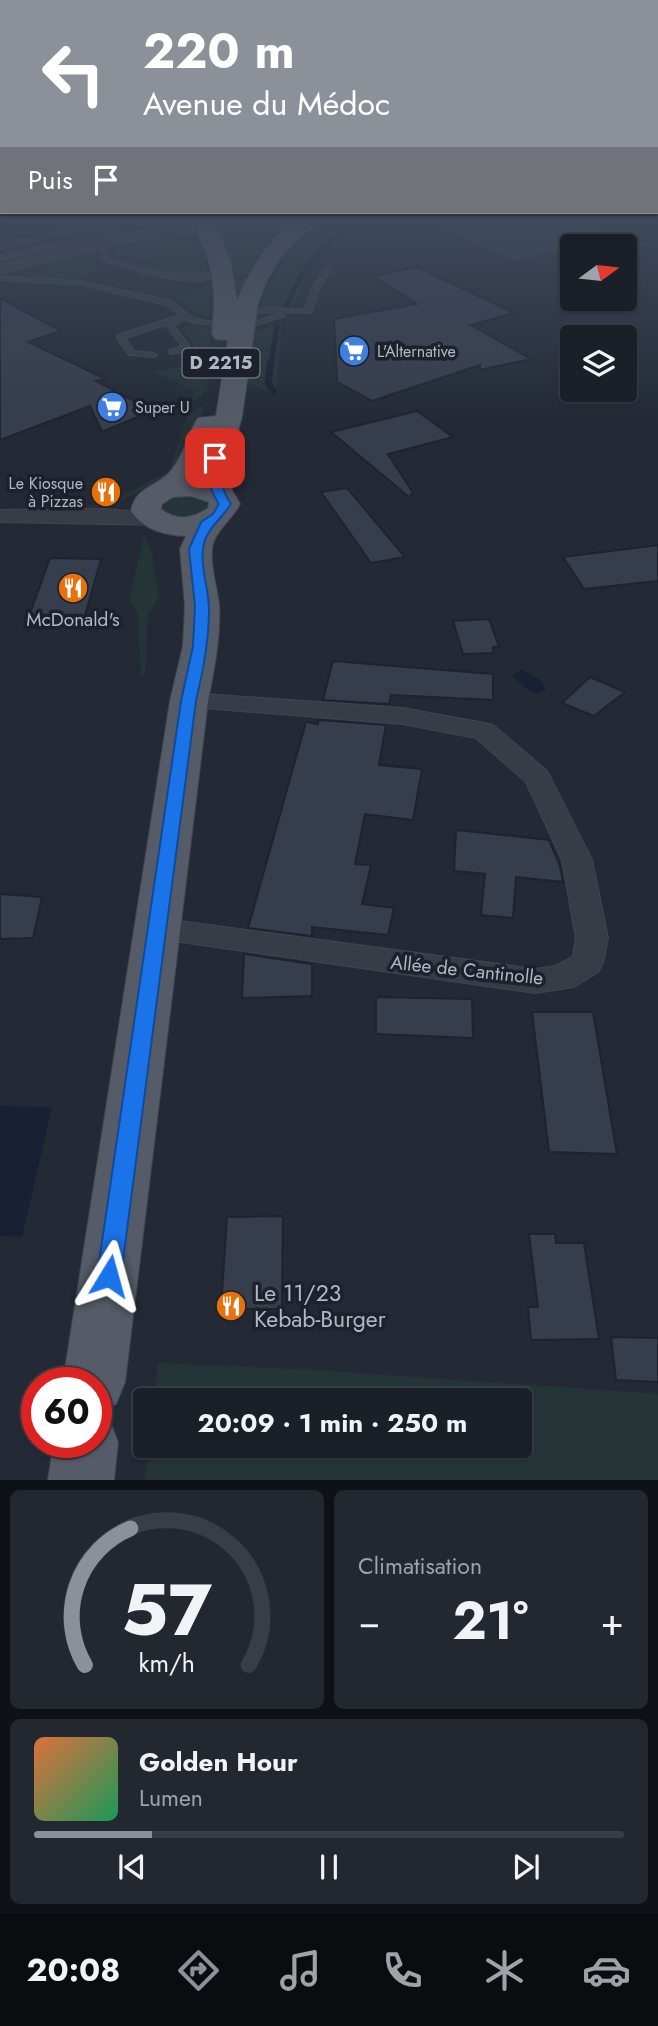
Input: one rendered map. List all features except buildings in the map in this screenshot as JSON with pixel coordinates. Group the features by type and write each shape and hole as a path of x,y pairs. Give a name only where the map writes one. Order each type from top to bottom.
{"main road":[{"name":"D 2215","path":"96,1367 189,701 201,646 202,606 196,549 213,508 214,465 228,420 237,320 224,284"},
{"name":"D 2215","path":"189,701 181,666 179,597 173,551 157,510 184,476 204,439 237,320 252,284"},
{"path":"157,510 191,487 213,508"},
{"path":"81,1480 84,1458"}],"street":[{"path":"0,516 79,517 157,510"},
{"name":"Allée de Cantinolle","path":"157,929 535,981 563,978 587,964 593,938 577,860 537,777 484,731 403,716 189,701"}],"lane":[{"path":"88,284 150,296 172,304 185,316"},
{"path":"153,355 132,353 120,337 185,316 237,320 308,311 318,284"},
{"path":"237,320 291,313"},
{"path":"172,352 181,350 185,345 170,326 185,316"}],"shaded area":[{"path":"209,284 210,316 198,313 174,299"},
{"path":"234,284 243,284 239,293 235,293"},
{"path":"269,284 303,284 299,299 292,307 284,309 263,307 260,302"},
{"path":"282,324 276,394 247,385 252,335 259,330"},
{"path":"196,325 211,330 207,391 191,402 194,390 153,372 194,360 197,355 193,343 181,328"},
{"path":"205,405 189,450 164,481 109,505 82,509 129,492 169,471 188,413"},
{"path":"182,492 213,500 208,515 171,520 155,505"},
{"path":"144,534 152,555 159,597 148,615 145,674 141,675 138,615 130,600"},
{"path":"158,1363 315,1370 658,1394 658,1480 145,1480 147,1458 532,1458 532,1388 155,1388"}],"water":[{"path":"520,670 535,677 546,689 539,693 531,692 512,676"},
{"path":"0,1106 52,1107 22,1237 0,1236"}],"waterway":[{"path":"287,306 297,284"},
{"path":"271,363 277,327"},
{"path":"271,361 268,383 273,391"}],"place":[{"name":"L'Alternative","path":"354,351"},
{"name":"Super U","path":"112,407"},
{"name":"Le Kiosque à Pizzas","path":"106,492"},
{"name":"McDonald's","path":"73,588"},
{"name":"Le 11/23 Kebab-Burger","path":"231,1306"}],"route":[{"path":"109,1276 189,701 201,646 202,606 196,549 208,522 217,517 225,504 218,494 213,477 215,458"}]}
